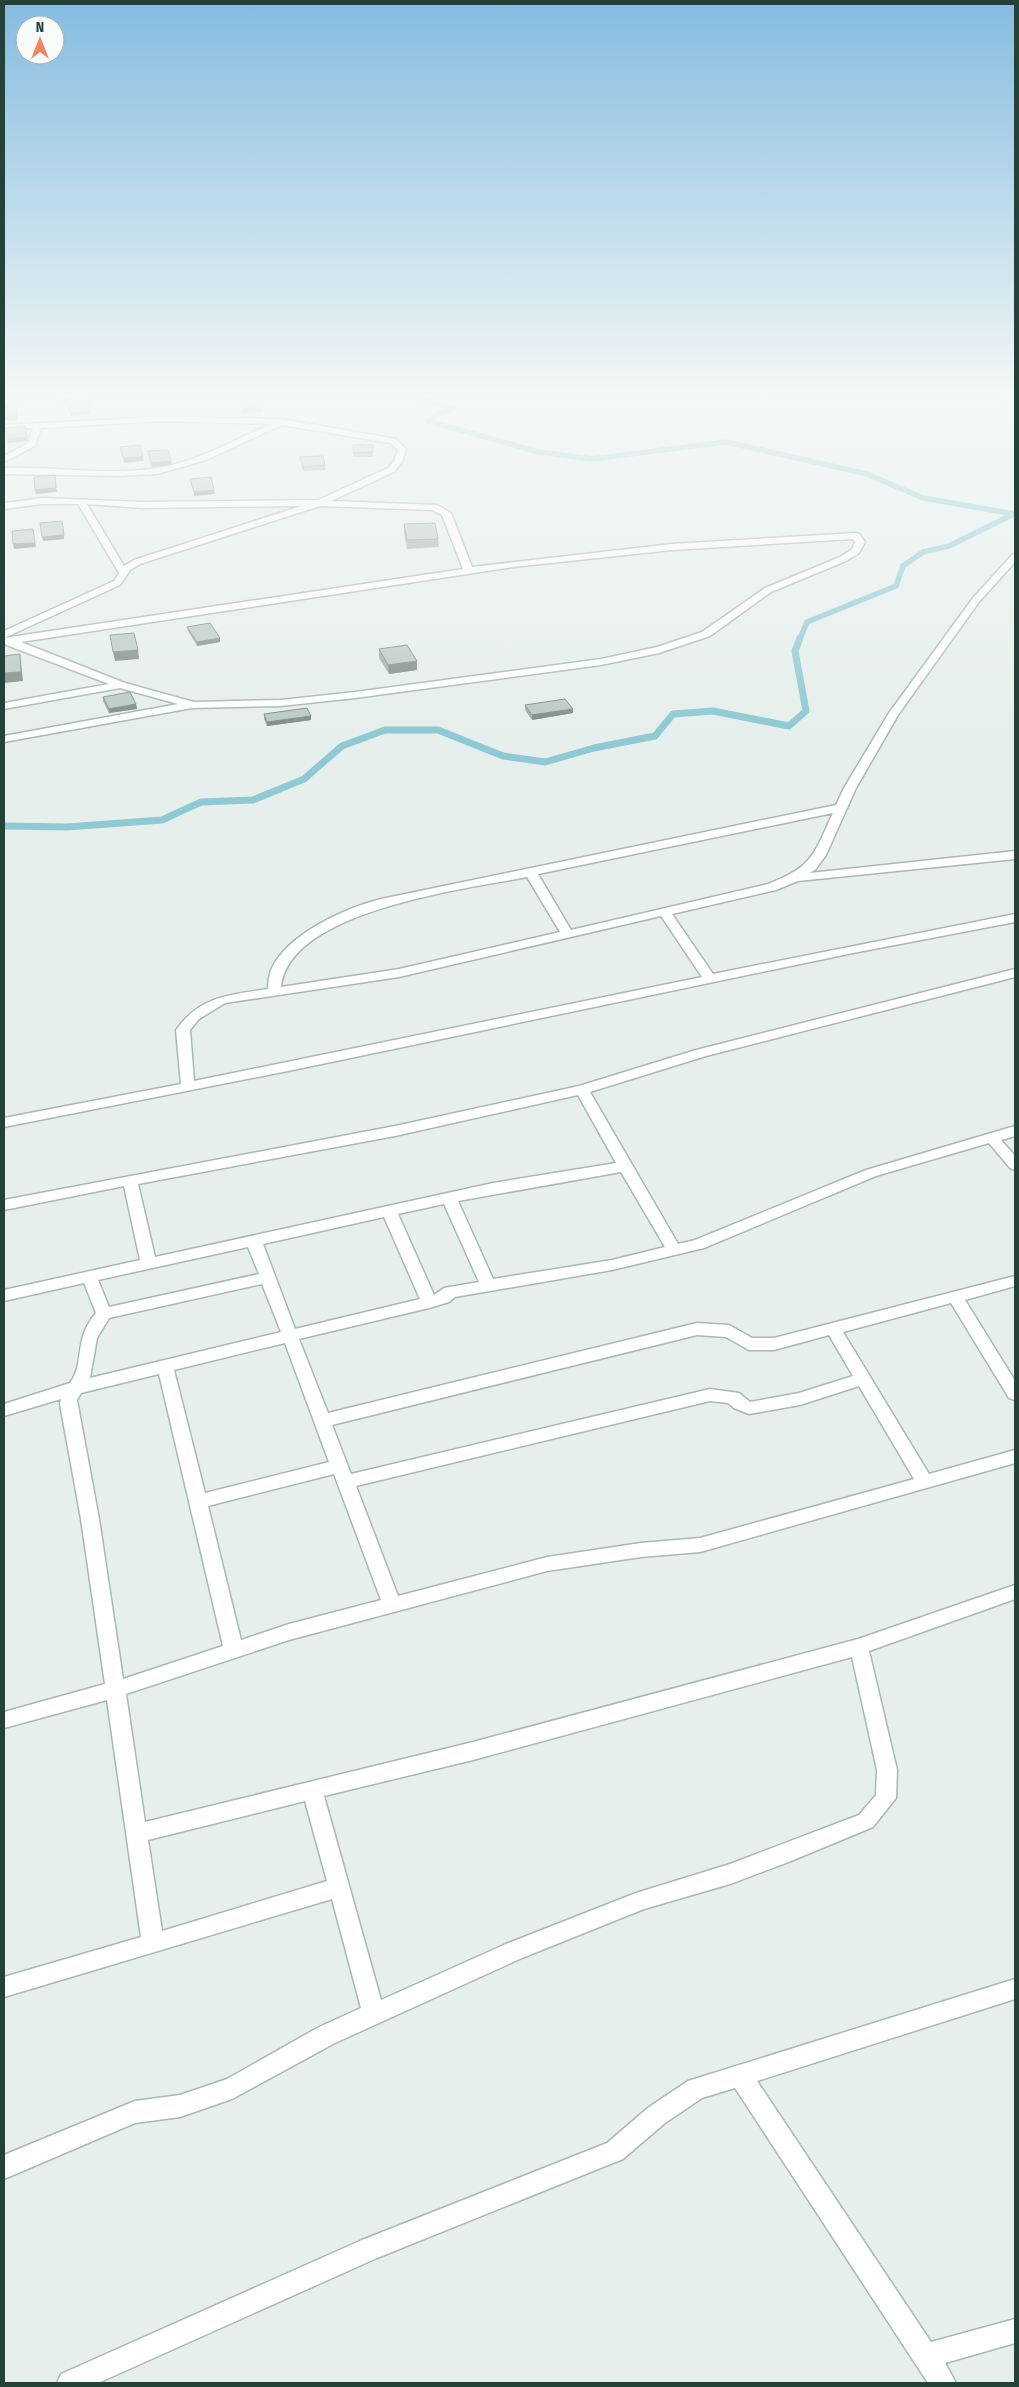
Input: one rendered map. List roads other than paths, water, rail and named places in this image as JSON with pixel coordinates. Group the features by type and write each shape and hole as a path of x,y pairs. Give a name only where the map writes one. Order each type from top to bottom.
{"street":[{"path":"87,510 124,573"},
{"path":"5,639 117,583 127,568 137,562 296,510"},
{"path":"441,510 446,514 469,571"},
{"path":"4,739 194,705 281,703 355,695 601,662 659,650 706,634 768,590 844,559 856,551 860,542 856,536 672,547 512,564 5,639"},
{"path":"188,1087 183,1030 194,1016 221,1000 400,973 568,935 772,887 793,878 812,866 820,855 850,788 898,707 976,600 1015,558"},
{"path":"5,639 120,685 194,705"},
{"path":"4,706 120,685"},
{"path":"274,992 277,971 285,957 299,942 360,911 381,903 841,808"},
{"path":"793,878 1015,855"},
{"path":"530,872 568,935"},
{"path":"664,912 710,979"},
{"path":"4,1123 1015,918"},
{"path":"4,1205 395,1132 582,1090 701,1053 1015,974"},
{"path":"582,1090 674,1250"},
{"path":"4,1410 75,1388 429,1302 443,1298 450,1292 612,1265 699,1244 870,1173 1015,1131"},
{"path":"992,1138 1015,1165"},
{"path":"4,1295 493,1188 626,1166"},
{"path":"130,1180 149,1263"},
{"path":"449,1198 488,1285"},
{"path":"389,1211 429,1302"},
{"path":"254,1240 392,1604"},
{"path":"89,1276 104,1314"},
{"path":"153,1944 117,1689 90,1518 68,1397 82,1379 92,1325 104,1314 268,1277"},
{"path":"322,1421 697,1329 729,1332 749,1344 762,1346 1015,1281"},
{"path":"955,1297 1015,1394"},
{"path":"833,1329 924,1481"},
{"path":"165,1366 234,1651"},
{"path":"198,1502 343,1474 710,1395 733,1397 740,1404 749,1408 800,1399 863,1379"},
{"path":"4,1720 117,1689 289,1632 392,1604 547,1564 641,1550 700,1545 1015,1457"},
{"path":"137,1833 473,1751 859,1647 1015,1592"},
{"path":"4,2167 135,2112 180,2106 232,2088 327,2035 566,1929 644,1900 739,1871 866,1821 886,1798 887,1770 859,1647"},
{"path":"312,1790 374,2014"},
{"path":"4,1987 339,1887"},
{"path":"70,2383 371,2249 615,2151 657,2115 696,2089 1015,1989"},
{"path":"740,2075 943,2383"},
{"path":"926,2356 1015,2330"}],"waterway":[{"path":"994,510 1015,514"},
{"path":"800,639 807,622 896,586 903,566 923,552 949,546 1014,514"},
{"path":"4,826 67,827 162,820 201,802 253,800 304,779 342,746 385,730 438,730 503,756 545,762 594,748 655,736 673,714 713,711 789,726 806,711 795,651 800,638"}]}
